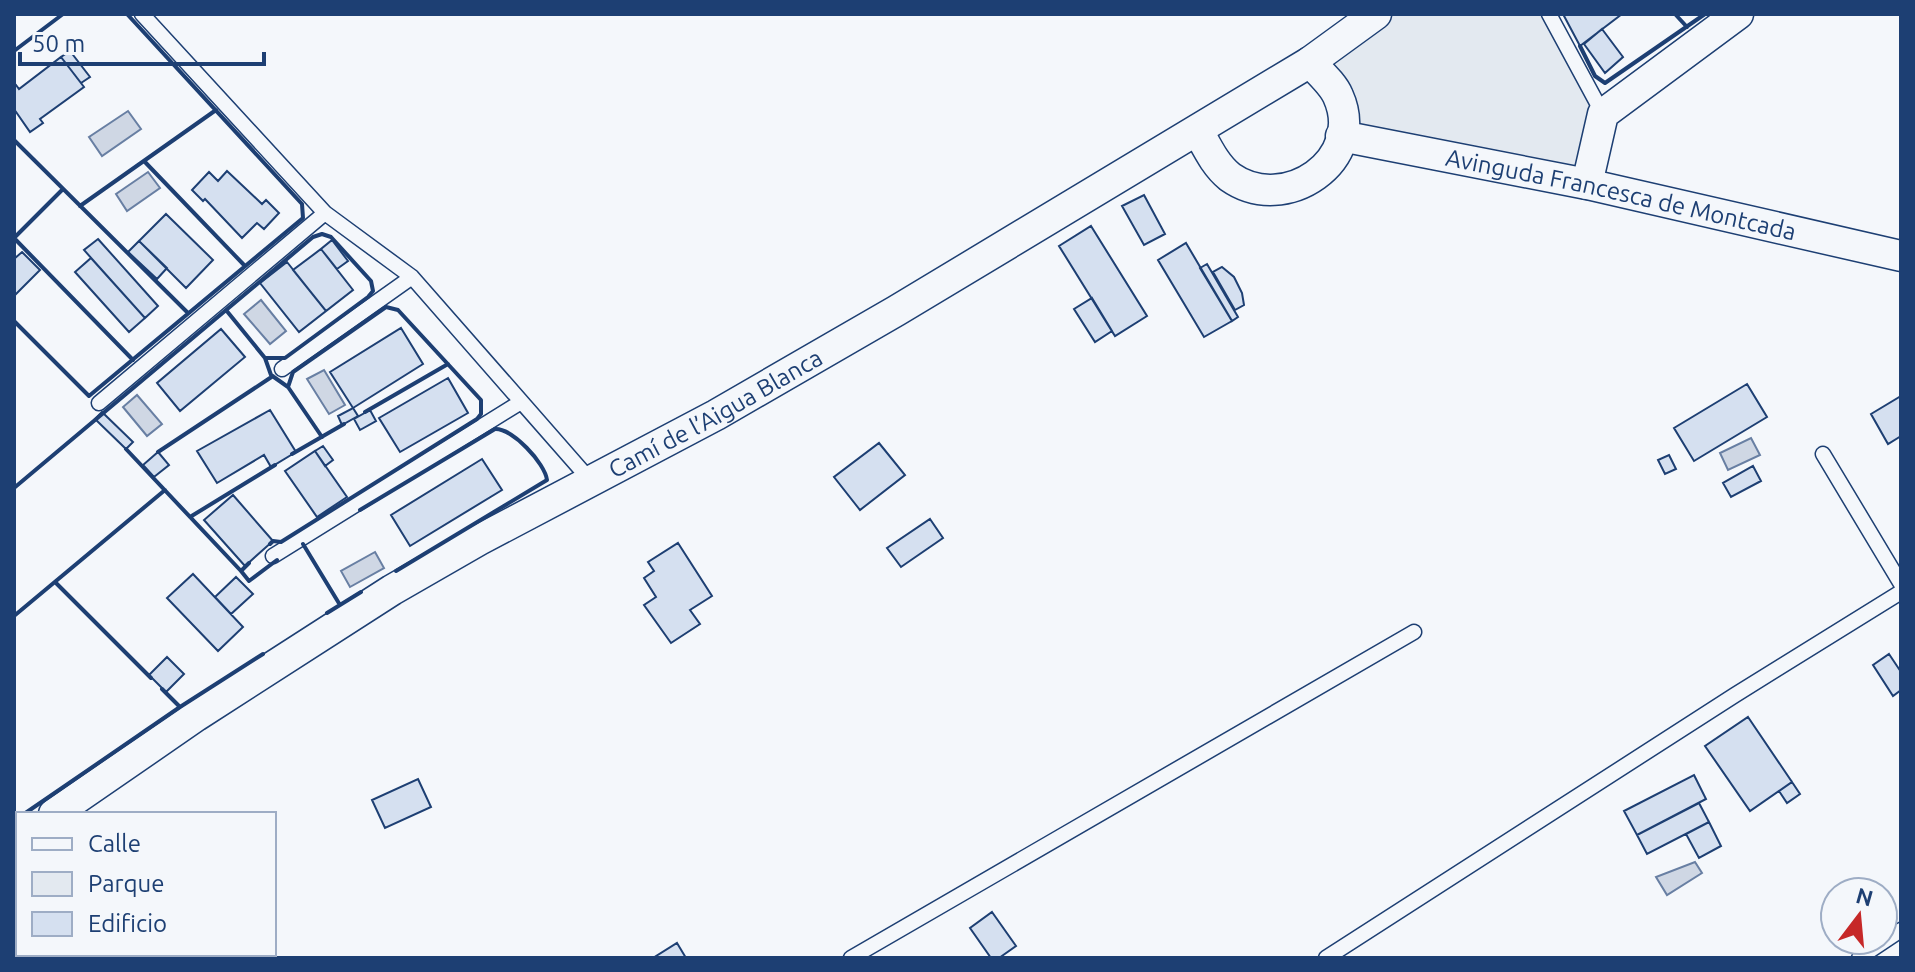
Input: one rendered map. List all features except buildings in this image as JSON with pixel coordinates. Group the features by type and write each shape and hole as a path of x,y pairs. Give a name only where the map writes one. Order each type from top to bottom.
{"street":[{"name":"Camí de l’Aigua Blanca","path":"57,812 310,641 479,540 716,415 1198,131 1310,62 1376,14"},
{"path":"1587,184 1603,114 1738,14"},
{"path":"1198,131 1213,158 1229,176 1250,187 1273,191 1296,187 1317,176 1333,158 1341,136 1343,115 1338,94 1310,62"},
{"name":"Avinguda Francesca de Montcada","path":"1341,136 1587,184 1901,256"}],"lane":[{"path":"142,14 325,213 412,277 590,480"},
{"path":"1549,14 1603,114"},
{"path":"99,403 325,213"},
{"path":"282,369 412,277"},
{"path":"273,556 521,402"},
{"path":"1823,454 1901,584"},
{"path":"1326,958 1901,592"},
{"path":"851,958 1414,632"},
{"path":"1859,958 1901,930"}],"green space":[{"path":"1385,14 1545,14 1599,113 1585,179 1346,134 1318,63"}],"shaded area":[{"path":"128,111 141,129 102,156 89,137"},
{"path":"148,172 160,188 127,211 116,194"},
{"path":"261,300 286,331 270,344 244,314"},
{"path":"324,370 345,405 329,414 307,379"},
{"path":"137,395 162,424 147,436 123,407"},
{"path":"1751,438 1760,455 1728,470 1720,453"},
{"path":"375,552 384,568 350,587 341,571"},
{"path":"1695,862 1702,873 1667,895 1656,877"}],"wall":[{"path":"14,51 63,14"},
{"path":"14,321 89,396 303,218 302,204 127,14"},
{"path":"1675,14 1687,27"},
{"path":"1580,46 1595,76 1605,83 1705,14"},
{"path":"80,206 216,110"},
{"path":"14,140 188,313"},
{"path":"144,161 245,266"},
{"path":"63,189 14,238 133,360"},
{"path":"14,488 313,237 322,234 331,237 371,281 373,291 285,358 265,358 271,375 288,387 293,372 386,307 398,310 481,400 481,414 281,542 273,541 270,544"},
{"path":"226,310 265,358"},
{"path":"365,412 448,364"},
{"path":"158,452 273,376"},
{"path":"288,387 322,437"},
{"path":"292,454 344,424"},
{"path":"360,510 495,429 518,440 545,473 547,480 396,571"},
{"path":"126,449 241,571"},
{"path":"190,517 275,465"},
{"path":"14,616 165,490"},
{"path":"303,544 340,605"},
{"path":"249,563 241,571 249,581 277,560"},
{"path":"55,582 151,678"},
{"path":"327,613 361,592"},
{"path":"27,812 263,654"},
{"path":"162,689 180,707"}]}
